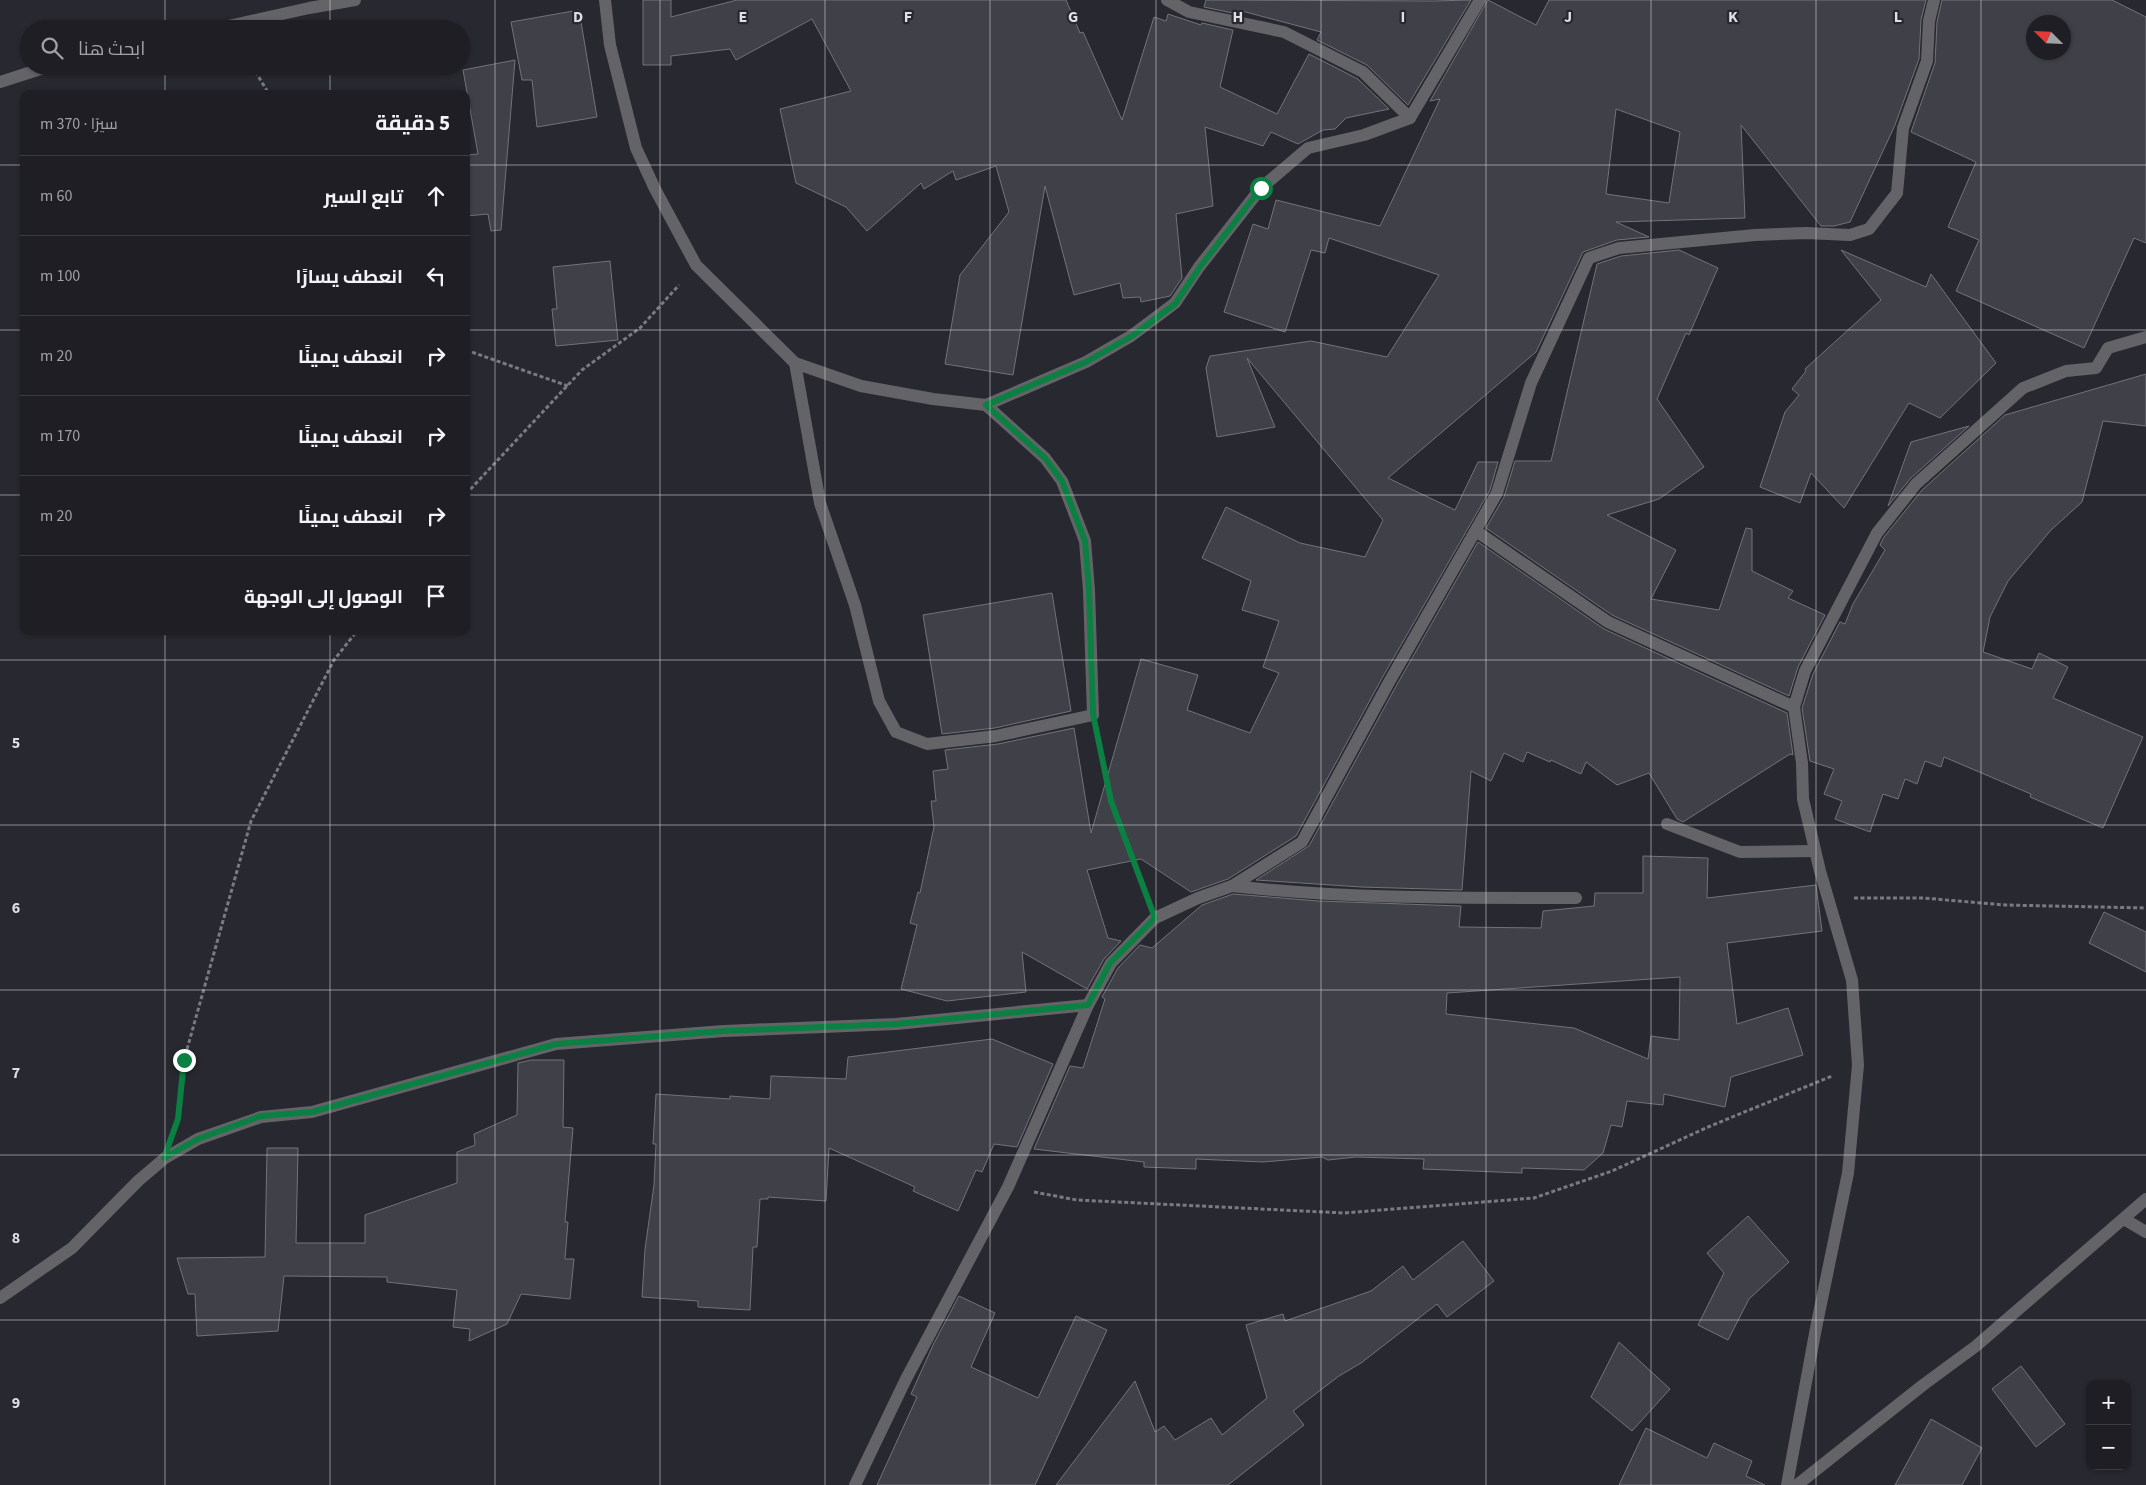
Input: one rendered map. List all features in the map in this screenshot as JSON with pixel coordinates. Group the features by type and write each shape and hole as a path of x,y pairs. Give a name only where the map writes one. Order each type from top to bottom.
{"street":[{"path":"255,20 355,0"},
{"path":"606,0 610,45 636,148 655,189 696,266 795,363 861,386 933,399 986,405 1086,362 1132,336 1175,304 1200,267 1261,188 1308,148 1364,135 1410,118 1480,0"},
{"path":"1167,0 1188,12 1284,32 1363,72 1410,118"},
{"path":"855,1485 906,1379 1008,1187 1088,1005 1110,963 1155,918 1198,898 1232,886 1302,842 1388,684 1497,493 1532,383 1589,258 1619,248 1755,235 1806,233 1850,235 1869,229 1897,193 1903,128 1927,61 1929,22 1934,0"},
{"path":"0,82 22,75"},
{"path":"1787,1485 1816,1328 1848,1173 1858,1066 1852,980 1815,851 1803,799 1802,763 1794,707 1805,671 1877,533 1916,484 2023,388 2066,371 2096,368 2108,348 2146,337"},
{"path":"795,363 820,503 855,605 880,701 896,732 927,744 996,736 1093,714 1089,590 1085,541 1062,481 1045,458 986,405"},
{"path":"1476,531 1608,622 1794,707"},
{"path":"1667,824 1740,852 1815,851"},
{"path":"1232,886 1284,892 1388,898 1576,898"},
{"path":"0,1298 72,1248 138,1181 164,1158 198,1139 261,1116 312,1112 556,1044 724,1031 896,1024 1088,1005"},
{"path":"1797,1485 1923,1385 1976,1346 2146,1199"},
{"path":"2124,1219 2146,1232"}],"path":[{"path":"257,75 267,90"},
{"path":"470,490 582,370 640,328 696,266"},
{"path":"470,351 568,386"},
{"path":"164,1158 178,1119 184,1060 252,821 334,660 354,635"},
{"path":"1093,714 1111,801 1155,918"},
{"path":"1828,898 1923,898 2005,904 2146,908"},
{"path":"1008,1187 1077,1200 1344,1213 1534,1198 1612,1171 1708,1127 1858,1066"}],"building":[{"path":"643,0 671,0 671,17 737,0 1066,0 1080,33 1083,32 1122,120 1154,17 1166,21 1168,14 1201,25 1202,23 1233,30 1220,87 1277,114 1309,54 1358,79 1389,109 1346,118 1335,129 1323,130 1298,144 1271,132 1263,146 1205,127 1213,206 1176,214 1182,278 1170,296 1141,302 1140,297 1123,298 1120,283 1074,295 1045,186 1013,375 945,364 960,275 1009,212 996,166 956,180 953,171 924,189 921,183 867,231 846,207 796,183 780,109 851,91 812,19 736,60 730,49 671,56 671,65 643,65"},
{"path":"1206,0 1471,0 1408,105 1367,65 1317,40 1321,32 1238,10 1237,14 1204,7"},
{"path":"1488,0 1536,25 1549,0 1926,0 1921,20 1919,59 1895,125 1850,222 1834,226 1821,226 1741,125 1745,218 1616,222 1649,237 1617,240 1583,252 1536,352 1388,478 1455,510 1478,462 1498,462 1490,490 1381,680 1296,836 1228,879 1191,892 1141,859 1087,870 1108,938 1121,941 1104,959 1087,989 1022,952 1026,992 947,1001 901,989 917,925 910,923 918,892 920,893 934,827 931,801 936,801 933,771 948,769 945,750 998,744 1074,728 1091,833 1141,659 1198,675 1187,710 1250,733 1279,673 1263,667 1279,621 1242,610 1251,581 1202,558 1226,507 1300,543 1365,557 1383,520 1247,358 1275,427 1217,437 1206,368 1210,356 1311,341 1387,357 1439,275 1329,238 1325,253 1311,250 1285,332 1224,312 1253,224 1268,229 1276,200 1380,226 1440,99 1430,101","holes":["1616,109 1680,132 1669,203 1606,194"]},
{"path":"1942,0 2112,0 2146,17 2146,243 2134,238 2084,348 1956,291 1979,240 1948,227 1976,162 1911,132 1935,63 1937,22"},
{"path":"579,10 597,117 537,127 532,80 522,80 511,22"},
{"path":"515,60 501,230 491,231 488,214 470,216 470,155 478,154 470,109 470,90 467,90 464,75 470,75 470,69"},
{"path":"1679,250 1718,268 1689,335 1686,333 1657,399 1704,467 1659,499 1607,515 1676,550 1651,599 1719,610 1746,528 1752,529 1752,571 1793,591 1788,598 1825,615 1798,667 1789,696 1612,615 1486,528 1504,497 1515,461 1551,461 1597,264 1621,256"},
{"path":"1841,250 1926,287 1931,274 1996,363 1940,418 1909,403 1844,508 1811,473 1800,503 1760,487 1785,412 1799,395 1792,389 1806,371 1805,369 1881,300"},
{"path":"610,261 618,340 556,346 552,309 557,309 553,267"},
{"path":"2146,374 2146,426 2103,421 2082,502 2051,530 2008,581 1990,617 1983,652 2032,669 2039,653 2068,667 2053,698 2143,737 2103,828 2030,797 2031,794 1944,757 1941,767 1925,761 1917,784 1905,779 1898,799 1883,794 1870,832 1835,819 1842,801 1824,794 1834,769 1810,761 1802,708 1813,674 1840,622 1845,624 1853,604 1885,550 1880,545 1884,537 1922,490 2005,415"},
{"path":"1969,426 1911,478 1888,506 1911,442"},
{"path":"1478,542 1604,629 1787,713 1793,755 1790,754 1683,822 1677,819 1649,773 1617,785 1586,762 1581,774 1551,760 1550,762 1527,752 1523,762 1504,753 1491,781 1471,771 1462,890 1361,887 1256,880 1309,846 1395,688"},
{"path":"1052,593 1071,711 995,728 942,734 923,615"},
{"path":"1643,856 1708,858 1707,898 1816,885 1822,931 1727,943 1737,1024 1788,1008 1803,1055 1731,1077 1725,1107 1664,1094 1663,1105 1627,1101 1622,1127 1611,1125 1603,1153 1584,1170 1522,1168 1522,1173 1423,1169 1424,1159 1356,1157 1328,1160 1322,1157 1263,1162 1196,1159 1196,1169 1144,1167 1144,1162 1034,1149 1070,1066 1083,1068 1105,999 1102,997 1118,968 1140,945 1152,948 1202,905 1233,894 1318,901 1461,906 1459,927 1541,928 1543,911 1594,906 1595,893 1643,893","holes":["1680,977 1679,1040 1651,1036 1648,1059 1574,1028 1446,1014 1447,993"]},
{"path":"2104,912 2146,932 2146,972 2089,943"},
{"path":"992,1039 1053,1064 1017,1147 994,1144 982,1172 976,1170 958,1211 913,1191 915,1187 829,1148 826,1201 768,1197 768,1199 760,1199 757,1247 753,1247 750,1310 698,1307 698,1301 642,1297 645,1249 654,1185 656,1144 653,1144 656,1094 730,1099 730,1096 770,1099 771,1076 846,1079 848,1057"},
{"path":"531,1060 564,1060 563,1127 573,1128 565,1222 568,1222 565,1259 574,1259 570,1299 521,1294 507,1324 469,1341 470,1329 453,1327 457,1290 387,1282 387,1277 284,1276 278,1331 197,1336 195,1294 188,1294 177,1258 265,1257 267,1148 298,1148 296,1243 365,1243 365,1215 457,1183 457,1152 475,1145 474,1134 517,1115 518,1063"},
{"path":"1748,1216 1789,1262 1749,1299 1728,1340 1698,1325 1724,1273 1707,1253"},
{"path":"1463,1241 1494,1281 1447,1317 1437,1304 1361,1363 1339,1376 1293,1411 1304,1425 1228,1485 1056,1485 1135,1381 1155,1432 1164,1426 1175,1440 1211,1418 1222,1435 1267,1398 1246,1325 1283,1314 1285,1321 1371,1291 1403,1266 1413,1280"},
{"path":"959,1296 995,1313 971,1367 1038,1398 1076,1316 1107,1330 1035,1485 877,1485 917,1397 911,1394 934,1343"},
{"path":"1619,1342 1670,1389 1632,1431 1591,1397"},
{"path":"2021,1366 2065,1424 2036,1447 1992,1389"},
{"path":"1931,1419 1982,1448 1962,1485 1895,1485"},
{"path":"1646,1428 1707,1458 1714,1443 1752,1461 1746,1476 1765,1485 1619,1485"}],"route":[{"path":"184,1060 178,1119 164,1158 198,1139 261,1116 312,1112 556,1044 724,1031 896,1024 1088,1005 1110,963 1155,918 1111,801 1093,714 1089,642 1089,590 1085,541 1062,481 1045,458 986,405 1086,362 1132,336 1175,304 1200,267 1261,188"}]}
